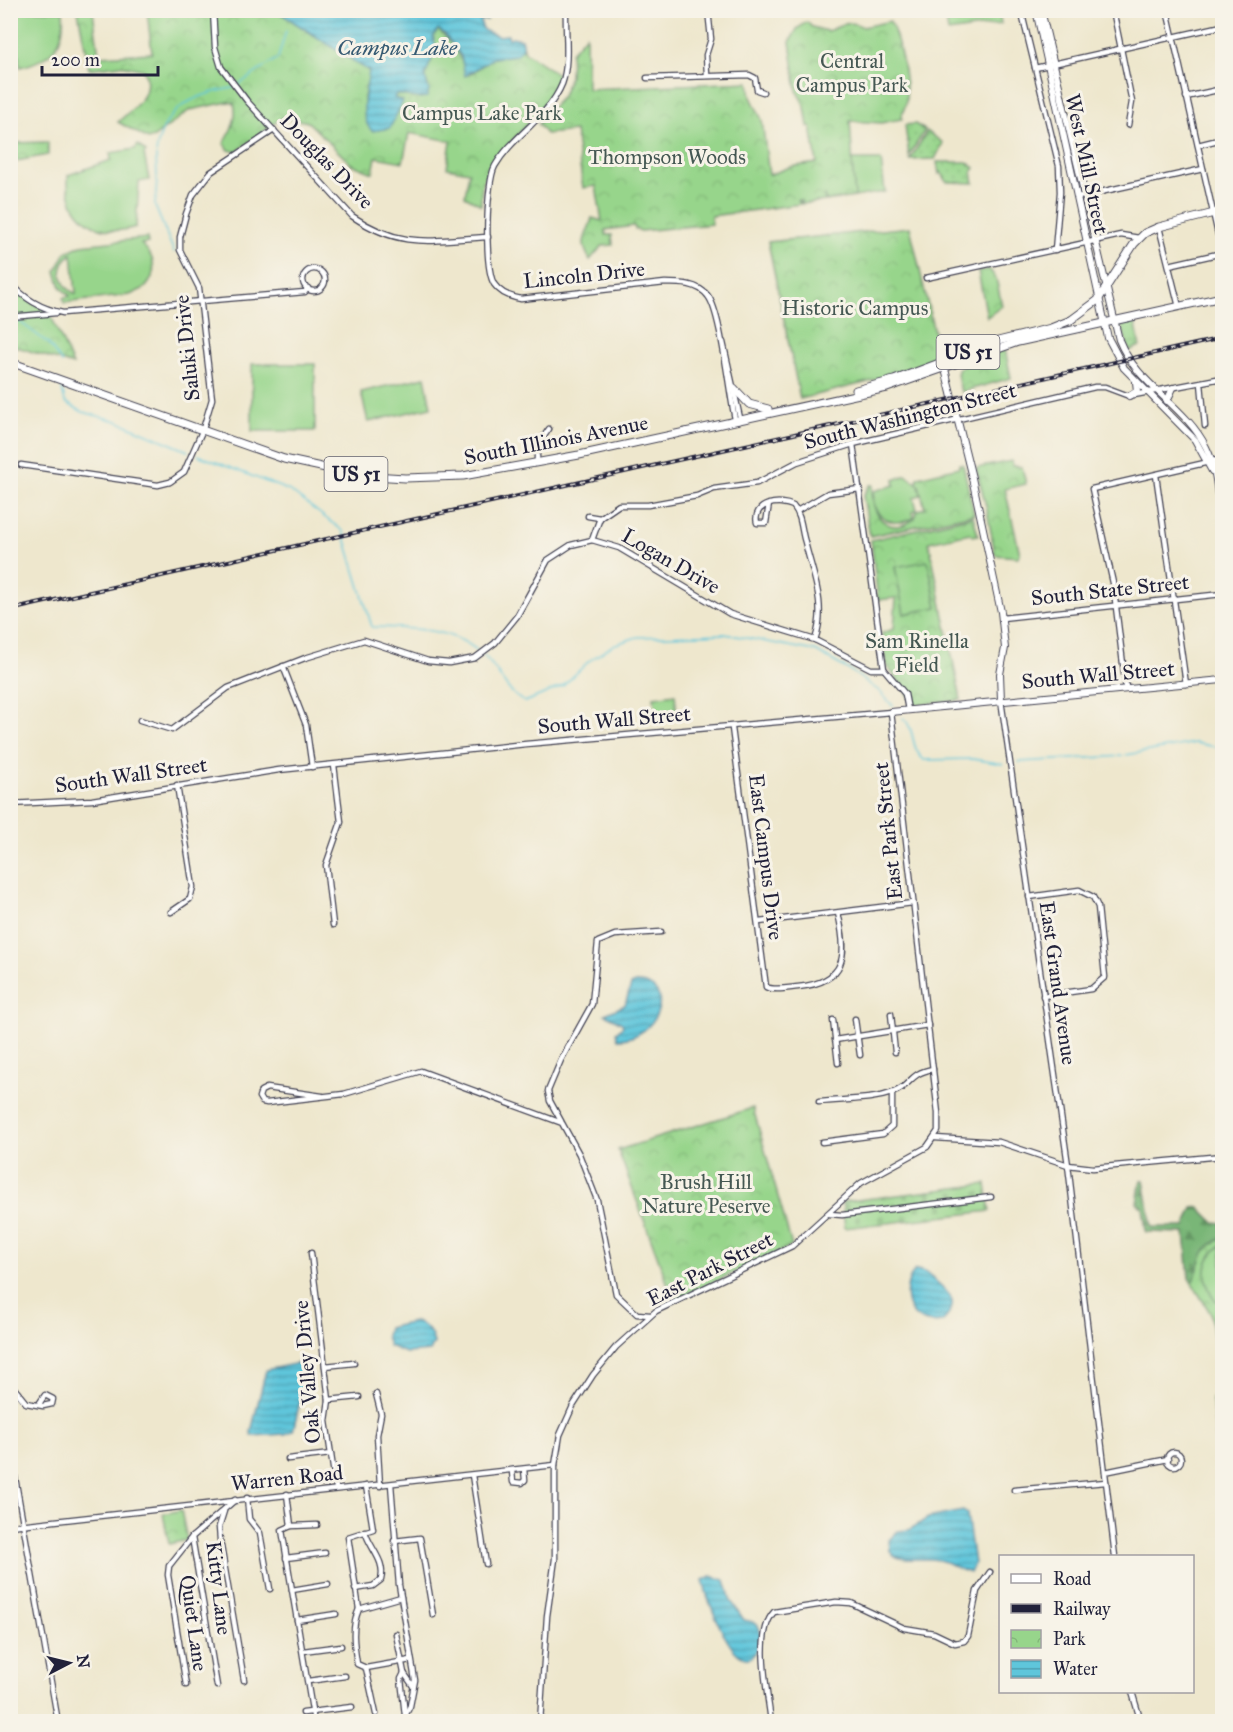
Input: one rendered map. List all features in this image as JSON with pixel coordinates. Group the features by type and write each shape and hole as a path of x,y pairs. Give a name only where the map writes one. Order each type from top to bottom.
{"highway":[{"name":"US 51","path":"1139,238 1159,227 1222,211"},
{"name":"South Illinois Avenue","path":"10,362 284,459 358,475 405,478 463,476 537,463 738,418 887,388 995,341 1064,323 1098,300 1139,238"},
{"name":"South Illinois Avenue","path":"944,365 1008,345 1222,297"},
{"path":"734,388 744,401 755,408 780,410"}],"main road":[{"name":"West Mill Street","path":"1036,10 1052,64"},
{"name":"West Mill Street","path":"1041,10 1052,64 1060,124 1121,347 1131,363 1201,437 1210,461"},
{"name":"West Mill Street","path":"1091,241 1098,300 1113,349 1124,368 1187,430 1210,461"},
{"name":"East Grand Avenue","path":"944,365 1002,618 1005,648 1000,674 1001,700"},
{"path":"1129,396 1137,391 1136,381"},
{"path":"1167,401 1173,388"},
{"path":"1210,461 1215,478 1222,534"},
{"name":"South Wall Street","path":"891,712 1222,680"}],"street":[{"name":"Douglas Drive","path":"213,10 214,47 221,67 352,216 371,229 392,237 416,242 488,237"},
{"name":"Lincoln Drive","path":"566,10 566,59 561,85 554,99 493,169 488,185 490,274 494,284 511,297 527,300 665,283 688,284 709,296 716,313 738,418"},
{"path":"706,75 706,55 711,33 708,10"},
{"path":"1021,10 1059,166 1060,198 1054,250"},
{"path":"1113,10 1132,102 1128,126"},
{"path":"1167,10 1222,252 1169,265"},
{"path":"1035,68 1222,27"},
{"path":"647,78 752,75 758,90 763,92"},
{"path":"1186,97 1222,88"},
{"name":"Saluki Drive","path":"21,465 158,485 178,478 188,463 203,429 212,399 201,299 195,277 183,260 180,243 193,195 216,167 274,130"},
{"path":"1198,145 1222,139"},
{"path":"1081,196 1203,169"},
{"path":"1159,227 1179,307"},
{"path":"926,278 1121,235 1139,238"},
{"path":"315,269 321,272 325,279 322,287 314,291 308,288 303,279 307,272 315,269"},
{"path":"10,282 20,293 36,304 63,313"},
{"path":"10,317 201,299 305,292 308,288"},
{"path":"721,336 734,388 738,418"},
{"name":"South Washington Street","path":"600,518 619,505 657,504 697,496 714,489 757,483 797,462 853,444 1095,387 1105,387 1129,396 1222,378"},
{"path":"1201,383 1205,426"},
{"path":"537,463 537,444 549,429"},
{"path":"853,444 884,669 904,694 908,710"},
{"path":"1126,688 1116,605 1092,489 1222,459"},
{"path":"1156,475 1186,684"},
{"path":"797,511 828,493 860,489"},
{"path":"769,504 784,502 797,511 819,591 821,619 815,640"},
{"path":"588,516 600,518 592,540"},
{"name":"Logan Drive","path":"140,720 172,730 228,687 283,666 364,640 428,661 449,663 482,654 495,644 517,616 548,560 571,545 592,540 619,548 730,614 815,640 871,669 884,669"},
{"name":"South State Street","path":"1002,618 1222,594"},
{"path":"283,666 306,725 312,767"},
{"name":"East Grand Avenue","path":"1001,700 1068,1165 1114,1555"},
{"name":"South Wall Street","path":"10,804 92,800 177,785 312,767 536,743 732,728 891,712"},
{"name":"East Park Street","path":"540,1722 547,1616 555,1559 555,1465 560,1435 573,1406 593,1375 616,1347 651,1316 688,1293 792,1246 861,1183 922,1151 935,1138 939,1122 891,712"},
{"name":"East Campus Drive","path":"732,728 768,989 822,983 833,976 841,963 844,951 838,913"},
{"path":"333,925 326,866 341,823 334,765"},
{"path":"171,912 190,899 193,887 177,785"},
{"path":"1029,897 1079,890 1093,897 1098,908 1105,977 1091,989 1043,996"},
{"path":"759,922 913,903"},
{"path":"651,1316 637,1314 616,1294 597,1200 579,1154 550,1101 548,1091 561,1060 592,1004 598,942 615,934 661,932"},
{"path":"891,1014 895,1052"},
{"path":"855,1019 860,1055"},
{"path":"833,1020 838,1063"},
{"path":"836,1040 928,1025"},
{"path":"819,1102 892,1094 904,1088 914,1075 933,1069"},
{"path":"322,1096 267,1088 261,1091 259,1097 262,1102 267,1103 344,1094 406,1074 427,1072 562,1123"},
{"path":"822,1142 883,1134 892,1126 892,1094"},
{"path":"935,1138 999,1142 1068,1165 1111,1168 1222,1156"},
{"path":"829,1214 842,1215 991,1197"},
{"name":"Oak Valley Drive","path":"310,1253 329,1400 326,1421 336,1488"},
{"path":"325,1366 354,1363"},
{"path":"10,1383 26,1403 39,1404"},
{"path":"376,1394 381,1414 377,1435 380,1486"},
{"path":"329,1400 358,1397"},
{"path":"10,1449 58,1722"},
{"path":"288,1459 331,1454"},
{"path":"1105,1472 1168,1460"},
{"name":"Warren Road","path":"10,1526 555,1465"},
{"path":"512,1471 513,1482 522,1483 525,1480 525,1469"},
{"path":"472,1474 486,1564"},
{"path":"1014,1490 1106,1482"},
{"path":"391,1484 394,1541 415,1680 412,1686 410,1706 402,1722"},
{"path":"366,1486 374,1529 348,1537 359,1609 354,1620 353,1635 357,1664 366,1668 411,1660"},
{"path":"287,1494 291,1526"},
{"path":"247,1498 249,1519 260,1533 270,1589"},
{"name":"Kitty Lane","path":"217,1686 192,1537 235,1500"},
{"path":"225,1508 219,1527 220,1540 244,1680"},
{"path":"314,1722 282,1530 291,1526 317,1525"},
{"path":"356,1589 379,1583 382,1575 377,1556 368,1545 365,1531"},
{"name":"Quiet Lane","path":"186,1685 168,1575 169,1566 192,1537"},
{"path":"394,1541 420,1538 433,1615"},
{"path":"286,1558 325,1553"},
{"path":"771,1722 763,1647 764,1630 774,1612 836,1602 851,1603 904,1628 934,1633 955,1643 964,1641 968,1636 977,1591 990,1572"},
{"path":"292,1590 328,1584"},
{"path":"359,1609 401,1597"},
{"path":"297,1620 336,1614"},
{"path":"396,1634 404,1673 412,1686"},
{"path":"303,1651 341,1646"},
{"path":"366,1668 376,1714"},
{"path":"404,1673 401,1679 405,1715"},
{"path":"308,1681 345,1676"},
{"path":"1132,1693 1141,1722"},
{"path":"303,1713 352,1707"}],"green space":[{"path":"17,10 63,11 62,32 55,48 41,60 20,67 14,21 11,18 12,12"},
{"name":"Campus Lake Park","path":"78,11 93,11 99,56 152,53 147,11 277,11 370,71 364,97 365,113 390,128 402,101 394,98 395,94 418,98 428,86 425,76 436,48 433,37 438,29 454,46 469,75 493,58 516,55 523,49 523,45 525,52 559,75 549,98 487,173 482,184 481,205 465,196 469,172 447,168 451,141 409,133 403,162 376,157 373,173 351,164 308,122 283,117 236,152 229,150 224,144 235,114 234,103 228,102 190,110 148,139 118,122 145,94 147,87 144,70 121,65 89,69"},
{"path":"945,11 999,11 1001,24 948,32"},
{"name":"Thompson Woods","path":"890,21 902,60 906,82 906,104 902,119 881,123 850,121 855,197 826,201 824,194 825,201 802,204 801,200 798,200 801,204 711,216 712,224 641,231 635,229 634,226 605,230 606,235 612,235 613,245 602,246 590,260 586,253 585,239 592,218 602,221 596,186 583,188 575,131 546,134 538,124 562,96 570,75 571,52 586,35 587,89 749,82 751,97 762,120 769,175 790,167 817,163 811,127 808,127 805,107 797,91 790,42 797,29 807,22 812,27 827,31 849,23 863,27"},
{"path":"915,124 925,130 909,156 905,125"},
{"path":"927,131 943,143 935,159 910,160"},
{"path":"48,142 48,155 11,162 11,143"},
{"path":"138,145 146,152 144,154 149,180 139,182 136,227 109,230 97,227 78,213 72,202 68,175 111,160 110,153 135,149"},
{"path":"852,160 881,160 885,192 855,197"},
{"path":"937,162 967,162 975,168 972,172 974,183 947,182 941,172 939,174"},
{"name":"Historic Campus","path":"910,227 940,358 872,381 800,399 768,242"},
{"path":"147,238 148,243 141,244 150,254 154,265 149,283 145,288 130,295 64,303 63,298 70,296 61,288 56,271 66,252 81,245","holes":["72,254 76,294 66,286 62,275 63,263"]},
{"path":"989,269 996,278 1002,306 987,317 978,271"},
{"path":"10,282 20,293 50,314 73,365 11,345"},
{"path":"1135,321 1140,346 1129,351 1121,324"},
{"path":"1005,349 1011,378 961,392 957,374 959,368"},
{"path":"252,364 315,364 315,431 252,431"},
{"path":"425,377 431,407 368,422 361,392"},
{"path":"1011,461 1013,466 1022,467 1026,484 1005,489 1020,554 1018,557 995,555 976,468"},
{"path":"959,464 963,464 974,514 870,536 863,496 870,485 873,485 874,505 882,520 889,525 906,524 915,518 917,510 925,508 919,486 916,486 918,477 959,467"},
{"path":"906,475 919,485 921,495 914,497 917,510 913,511 914,518 906,521 891,521 879,514 875,508 874,491 895,485 894,480"},
{"name":"Sam Rinella Field","path":"973,516 978,535 973,536 970,533 929,542 961,700 913,705 906,691 887,666 882,633 894,629 896,598 878,600 871,540"},
{"path":"928,561 937,607 904,614 895,567"},
{"path":"675,694 677,714 656,716 654,697"},
{"name":"Brush Hill Nature Peserve","path":"753,1108 792,1246 674,1301 618,1150"},
{"path":"1141,1180 1144,1180 1152,1227 1185,1227 1193,1208 1199,1207 1214,1222 1222,1223 1222,1238 1205,1252 1192,1283 1189,1278 1185,1233 1146,1232 1143,1208 1137,1203"},
{"path":"986,1184 990,1211 845,1228 842,1202"},
{"path":"1222,1238 1222,1493 1212,1397 1221,1394 1211,1314 1192,1283 1204,1253"},
{"path":"1222,1245 1222,1300 1216,1301 1208,1286 1206,1271 1207,1263 1215,1250"},
{"path":"181,1510 187,1540 169,1544 163,1514"}],"water":[{"name":"Campus Lake","path":"277,11 485,11 484,16 487,20 480,20 483,30 498,36 508,35 509,39 512,37 521,39 523,48 516,55 493,58 465,76 461,56 445,34 438,29 433,37 436,48 425,76 429,91 427,97 418,98 396,94 394,98 403,101 390,128 372,131 367,125 364,110 369,71"},
{"path":"635,983 648,985 656,991 659,1000 658,1011 653,1021 644,1030 632,1037 618,1039 616,1032 623,1026 622,1023 605,1014 625,1005 631,985"},
{"path":"915,1270 926,1273 951,1298 952,1309 942,1322 921,1320 909,1307 907,1289"},
{"path":"414,1322 425,1327 431,1335 434,1343 430,1351 406,1353 389,1346 386,1336 388,1328"},
{"path":"299,1363 303,1366 303,1389 293,1431 285,1434 252,1436 251,1432 266,1370"},
{"path":"963,1511 967,1514 974,1564 970,1573 943,1561 903,1559 893,1555 890,1551 889,1540 898,1531 909,1530 928,1518"},
{"path":"711,1576 725,1580 731,1601 744,1620 757,1624 760,1630 759,1643 750,1658 742,1657 734,1650 720,1627 703,1580"}],"waterway":[{"path":"238,85 278,58 286,31"},
{"path":"156,153 165,125 182,106 205,95 233,88"},
{"path":"156,156 157,177"},
{"path":"157,179 155,206 174,252"},
{"path":"16,319 48,343 62,363"},
{"path":"62,389 65,402 83,412 117,421 188,451"},
{"path":"198,455 290,491 343,531 372,627 442,633 468,644 479,652"},
{"path":"483,655 512,693 525,702 563,686 589,661 613,645 637,637 725,634 815,651 851,671 879,691 893,706"},
{"path":"903,718 924,760 973,759 1003,764"},
{"path":"1126,755 1195,743 1222,748"},
{"path":"1019,762 1123,756"}],"railway":[{"path":"10,610 1222,338"}],"park label":[{"name":"Central Campus Park","path":"852,73"}]}
